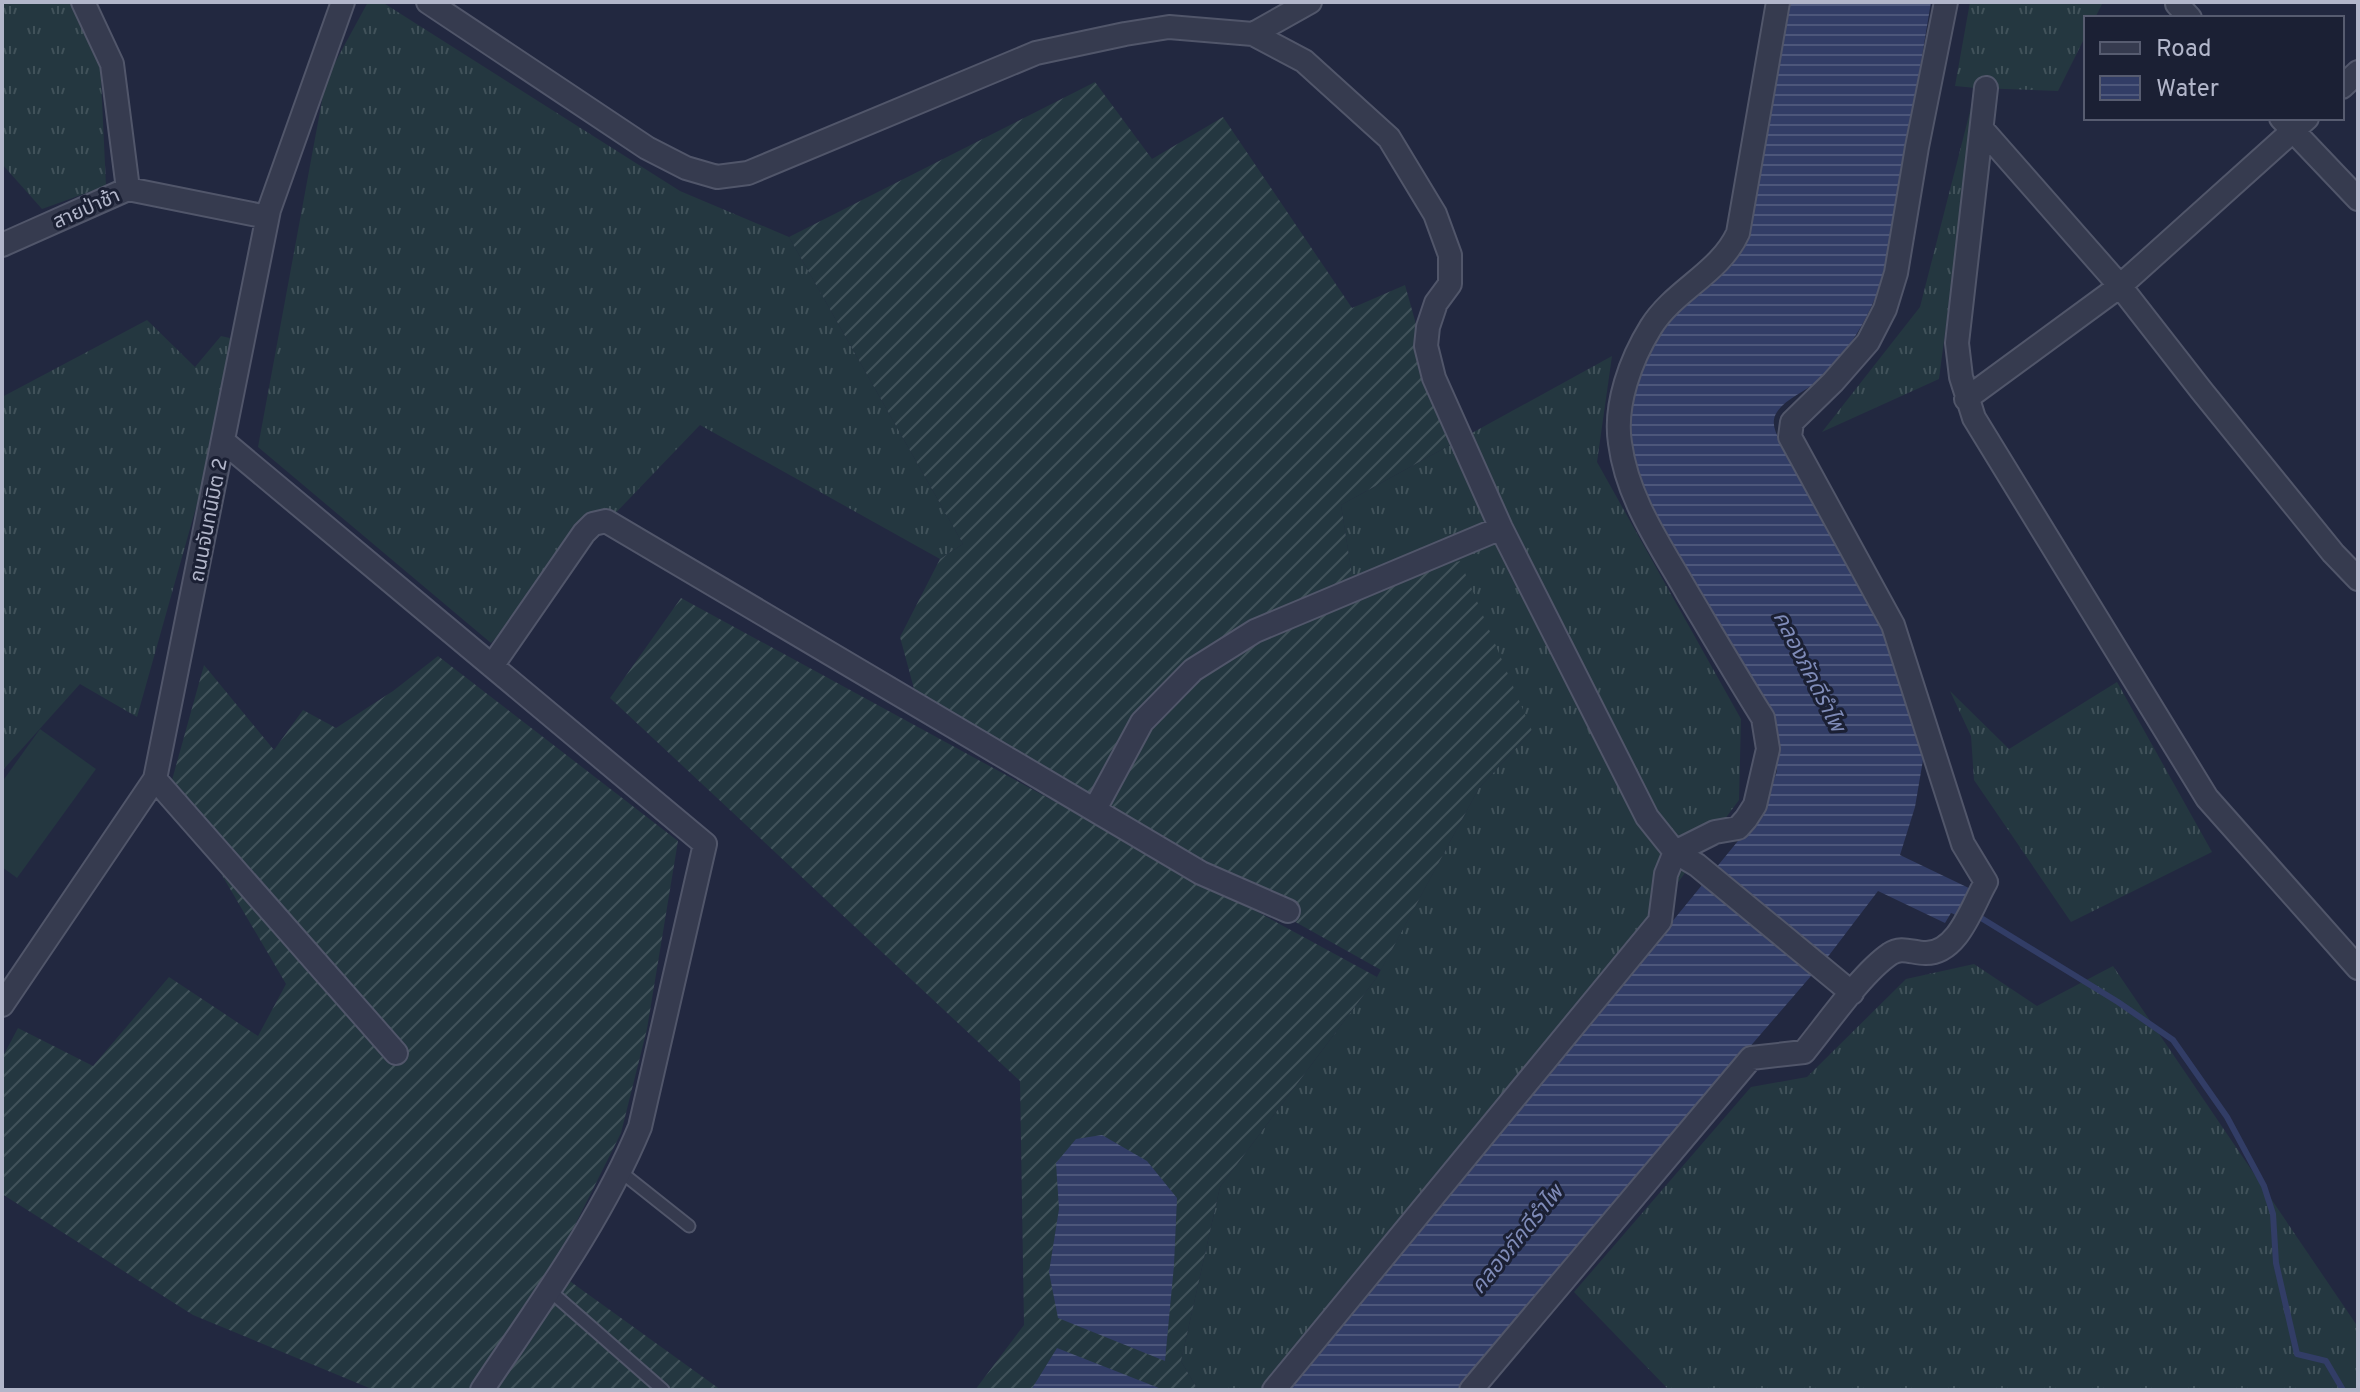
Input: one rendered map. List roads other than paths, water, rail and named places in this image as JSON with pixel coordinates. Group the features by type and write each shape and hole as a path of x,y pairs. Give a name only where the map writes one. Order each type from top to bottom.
{"street":[{"path":"83,2 112,64 128,189"},
{"name":"ถนนจันทนิมิต 2","path":"2,1005 155,779 267,217 343,2"},
{"path":"1253,34 1310,2"},
{"path":"1274,1390 1660,921 1666,874 1675,852 1715,832 1743,824 1755,805 1768,749 1763,718 1673,569 1627,481 1619,440 1621,407 1628,375 1653,324 1722,258 1738,233 1778,2"},
{"path":"1471,1390 1751,1058 1804,1052 1852,993 1896,950 1928,953 1952,943 1986,879 1963,844 1893,625 1790,437 1792,422 1868,342 1885,309 1896,273 1946,2"},
{"path":"436,4 647,148 686,168 717,177 748,173 1036,53 1169,27 1253,34 1304,61 1389,138 1435,214 1450,255 1450,284 1436,303 1428,327 1426,346 1434,378 1501,528 1647,817 1675,852 1697,865 1852,993"},
{"path":"1986,88 1957,343 1966,399 1974,418 2207,798 2358,968"},
{"path":"1966,399 2120,286 2293,122 2358,199"},
{"path":"1982,129 2120,286 2210,402 2333,553 2358,579"},
{"name":"สายป่าช้า","path":"2,245 128,189 267,217"},
{"path":"224,442 705,844 640,1127 621,1172 549,1290 482,1390"},
{"path":"492,666 584,533 593,524 606,521 1201,873 1288,911"},
{"path":"1095,809 1142,722 1193,670 1255,631 1501,528"},
{"path":"155,779 396,1053"}],"lane":[{"path":"621,1172 689,1226"},
{"path":"549,1290 663,1390"}],"water":[{"name":"คลองภัคดีรำไพ","path":"1788,2 1931,2 1888,261 1876,295 1861,327 1841,356 1816,382 1781,407 1774,422 1786,452 1889,631 1924,754 1915,807 1900,855 1973,890 1959,916 1951,913 1945,923 1878,891 1830,954 1697,1108 1464,1390 1290,1390 1764,809 1777,771 1773,730 1642,496 1628,455 1629,394 1664,319 1697,289 1729,267 1744,249"},
{"path":"1102,1135 1147,1161 1177,1198 1165,1361 1058,1318 1049,1272 1059,1209 1056,1163 1076,1139"},
{"path":"1057,1348 1164,1390 1031,1390"}],"waterway":[{"path":"1973,913 2118,1002 2173,1040 2227,1117 2264,1186 2273,1214 2276,1263 2297,1354 2326,1361 2343,1390"}]}
